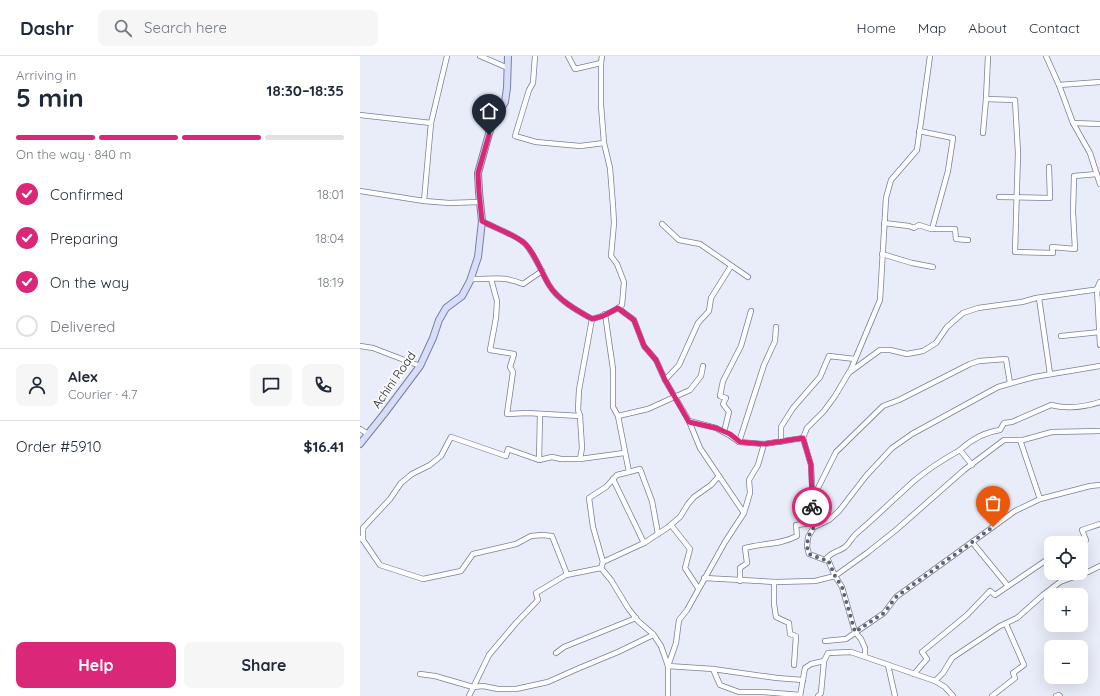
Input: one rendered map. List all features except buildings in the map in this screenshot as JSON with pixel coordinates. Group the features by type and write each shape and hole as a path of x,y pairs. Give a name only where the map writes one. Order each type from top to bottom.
{"main road":[{"name":"Achini Road","path":"360,444 420,366 433,338 439,320 446,308 462,296 471,279 478,257 482,221 478,173 492,123 505,102 508,56"}],"street":[{"path":"424,201 431,123 447,56"},
{"path":"480,56 508,68"},
{"path":"535,56 534,83 529,90 515,136 536,142 580,146 604,143"},
{"path":"568,56 575,69 601,62"},
{"path":"592,319 618,308 622,304 624,282 617,264 611,256 614,223 610,168 604,143 601,104 602,56"},
{"path":"865,656 865,648 862,639 855,632 842,587 828,560 809,554 807,547 808,537 813,525 811,465 803,438 807,428 824,411 849,373 880,300 886,198 891,180 917,150 930,56"},
{"path":"983,133 988,56"},
{"path":"1046,56 1059,85 1073,123 1090,153 1100,184"},
{"path":"1059,85 1100,82"},
{"path":"986,99 1015,100 1018,153 1015,252 1053,253 1052,247 1075,249 1073,212 1074,176 1097,174"},
{"path":"360,114 431,123"},
{"path":"1073,123 1100,124"},
{"path":"919,132 953,138 948,171 932,229"},
{"path":"999,198 1050,198 1049,167"},
{"path":"360,191 424,201 449,203 480,202"},
{"path":"482,221 524,242 557,296 592,319"},
{"path":"884,223 914,228 919,225 932,229 955,230 956,239 968,240"},
{"path":"662,224 679,240 700,244 748,277"},
{"path":"882,254 912,263 933,267"},
{"path":"665,380 680,365 698,323 709,311 711,298 732,266"},
{"path":"471,279 498,278 514,280 523,284 542,270"},
{"path":"491,279 497,300 496,318 490,350 514,354 510,367 513,372 507,414 527,413 580,416"},
{"path":"1100,282 1100,345"},
{"path":"849,373 880,350 890,350 907,354 923,351 936,343 947,327 963,313 978,308 1099,289"},
{"path":"1039,298 1050,374"},
{"path":"618,308 634,320 644,346 656,360 665,380 689,422 700,448 744,513"},
{"path":"724,432 729,412 723,404 726,398 720,396 723,381 741,346 751,311"},
{"path":"605,314 612,369 613,407 618,416 624,454 629,472"},
{"path":"580,459 582,448 580,416 578,410 579,390 592,319"},
{"path":"740,442 764,365 774,341 776,327"},
{"path":"1061,336 1100,330"},
{"path":"360,346 373,348 420,366"},
{"path":"781,442 781,427 793,408 820,376 829,356 855,360"},
{"path":"812,495 818,488 836,452 883,406 899,400 979,361 1006,359 1010,384"},
{"path":"618,416 648,409 690,390 701,376 703,366"},
{"path":"740,581 740,568 747,562 745,548 788,541 797,536 796,525 813,525 829,520 839,511 866,476 892,448 912,434 998,387 1034,376 1100,366"},
{"path":"825,560 830,554 845,547 856,534 915,480 938,463 960,450 968,442 988,432 1000,430 1004,423 1012,422 1051,405 1060,407 1089,406 1100,402"},
{"path":"539,460 540,414"},
{"path":"689,422 716,428 740,442 764,444 803,438"},
{"path":"360,429 368,434"},
{"path":"704,578 774,582 815,581 835,576 896,530 972,464 1004,440 1020,440 1052,432 1100,431"},
{"path":"567,574 552,536 542,535 531,536 516,544 473,554 461,571 423,579 380,565 362,539 363,528 390,499 401,483 412,474 430,465 442,456 451,437 506,456 508,449 539,460 552,457 562,459 580,459 624,454"},
{"path":"1020,440 1040,499"},
{"path":"668,666 676,644 679,620 687,610 725,542 744,513 750,493 749,480 758,465 764,444"},
{"path":"960,450 972,464"},
{"path":"601,568 603,562 593,528 589,498 606,487 617,475 640,470 652,501 658,534"},
{"path":"603,562 626,550 644,543 671,525 680,517 694,497 711,485 719,476"},
{"path":"613,479 644,543"},
{"path":"825,641 846,638 884,613 896,597 1015,512 1040,499 1090,486 1100,485"},
{"path":"1084,536 1082,530 1100,524"},
{"path":"671,525 690,549 686,568 698,588"},
{"path":"972,542 1008,586"},
{"path":"914,674 928,659 922,652 966,615 990,591 995,595 1044,562"},
{"path":"935,681 943,673 952,658 1017,618 1060,582 1100,566"},
{"path":"469,696 489,655 538,600 536,593 567,574 601,568"},
{"path":"601,568 611,580 628,608 654,635 661,646 668,666 668,696"},
{"path":"774,582 774,604 776,617 789,623 790,634 796,636 794,665"},
{"path":"556,653 564,647 636,618"},
{"path":"992,696 1015,678 1012,673 1024,665 1006,624"},
{"path":"420,674 435,676 473,687 483,686 498,689 516,689 548,682 654,635"},
{"path":"818,696 821,693 824,661 828,653 851,652 935,681 945,687 953,696"},
{"path":"713,669 720,685 739,692 763,692 800,696 805,668 811,664 824,661"},
{"path":"668,666 713,669 803,680"},
{"path":"888,666 895,696"},
{"path":"1056,696 1060,696"}],"way so far":[{"path":"812,507 814,527 808,537 807,547 809,554 814,557 828,560 842,587 855,632 884,613 896,597 993,527"}],"route":[{"path":"489,135 478,173 482,221 524,242 557,296 582,313 592,319 603,316 618,308 634,320 644,346 656,360 665,380 689,422 716,428 730,434 740,442 764,444 803,438 811,465 812,507"}]}
